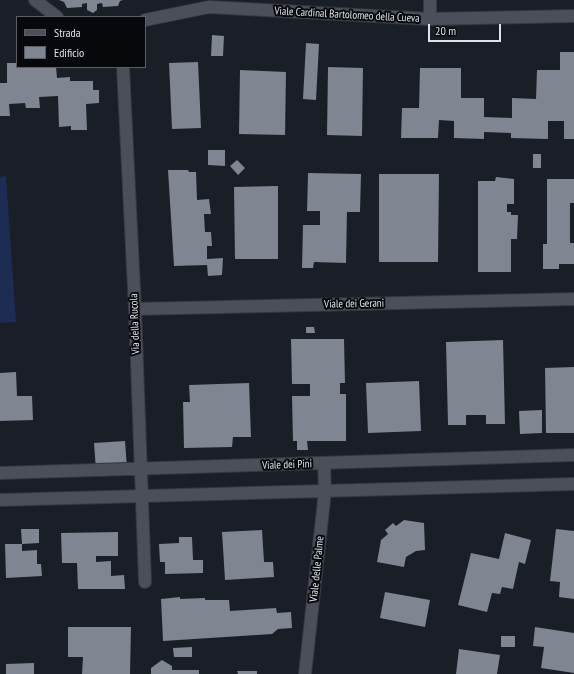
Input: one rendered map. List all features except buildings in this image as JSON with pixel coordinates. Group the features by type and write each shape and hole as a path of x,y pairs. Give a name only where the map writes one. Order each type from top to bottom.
{"street":[{"path":"35,0 55,16"},
{"path":"430,0 430,19"},
{"name":"Viale Cardinal Bartolomeo della Cueva","path":"146,20 209,7 430,19 574,16"},
{"name":"Via della Rucola","path":"123,68 135,309 145,582"},
{"name":"Viale dei Gerani","path":"135,309 574,299"},
{"name":"Viale dei Pini","path":"0,474 574,455"},
{"name":"Viale delle Palme","path":"305,674 325,491 324,464"},
{"path":"0,500 574,484"}],"shaded area":[{"path":"6,176 16,322 0,323 0,177"}]}
